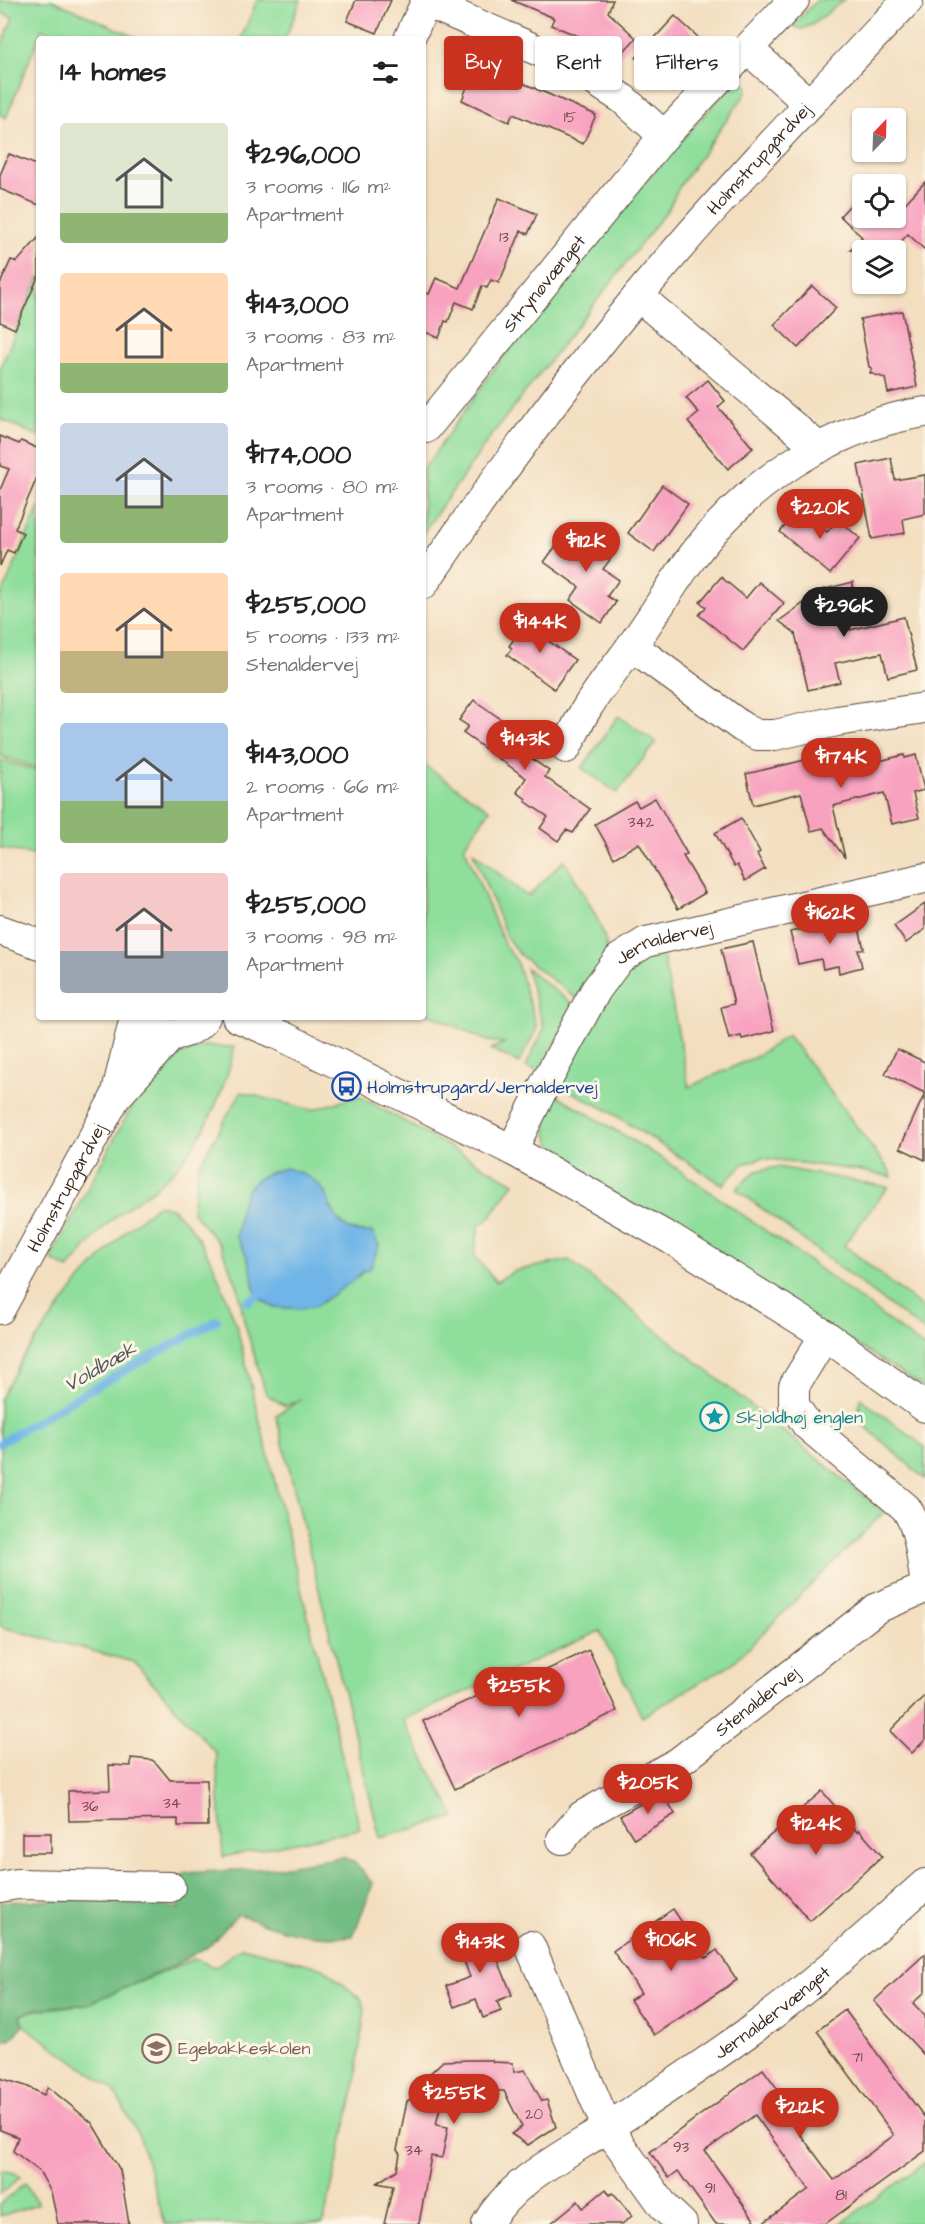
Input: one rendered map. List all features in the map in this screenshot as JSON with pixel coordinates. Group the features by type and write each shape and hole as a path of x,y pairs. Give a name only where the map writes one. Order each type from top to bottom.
{"street":[{"name":"Strynøvænget","path":"426,428 664,136 794,0"},
{"name":"Holmstrupgårdvej","path":"426,580 502,472 638,296 737,182 908,0"},
{"path":"410,36 426,2 568,64 623,99 664,136"},
{"path":"748,49 809,104"},
{"path":"638,296 819,448"},
{"path":"566,748 586,709 693,556 716,527 760,487 793,463 819,448 884,422 925,412"},
{"path":"632,646 742,727 757,735 775,735 837,721 925,708"},
{"name":"Jernaldervej","path":"512,1150 585,1008 619,959 646,942 925,878"},
{"path":"0,930 36,943"},
{"name":"Holmstrupgårdvej","path":"115,1098 135,1020"},
{"path":"139,1020 152,1031 172,1035 192,1030 202,1020"},
{"path":"244,1020 284,1037 512,1150 671,1239 825,1335 925,1407"},
{"name":"Holmstrupgårdvej","path":"0,1309 115,1098 172,1035"},
{"path":"825,1335 794,1386 794,1405 807,1425 906,1508 918,1534 925,1578"},
{"name":"Stenaldervej","path":"562,1839 582,1816 679,1762 877,1608 925,1588"},
{"path":"0,1887 16,1884 170,1887"},
{"name":"Jernaldervænget","path":"487,2224 494,2212 528,2179 762,2021 830,1970 925,1884"},
{"path":"530,1946 607,2127 665,2219"}],"green space":[{"path":"0,0 52,0 133,36 60,36 42,29 39,36 36,36 36,44 6,118 0,115 0,49 13,18 0,12"},
{"path":"257,0 301,0 286,36 242,36"},
{"path":"817,0 844,0 803,29 792,26"},
{"path":"739,80 744,82 747,86 746,93 679,187 669,208 491,436 426,529 426,466 497,365 608,222 727,90 739,90"},
{"path":"36,283 36,435 0,419 0,369"},
{"path":"36,514 36,768 0,756 0,599"},
{"path":"618,716 656,742 617,793 582,768"},
{"path":"0,760 36,770 36,855 0,848"},
{"path":"426,766 490,810 464,846 505,946 516,960 537,1028 519,1063 491,1049 504,1043 487,1041 426,1012"},
{"path":"473,852 529,896 564,860 599,922 607,948 601,967 577,999 520,955 507,938"},
{"path":"662,951 689,1087 755,1057 788,1035 892,1177 762,1158 743,1164 723,1185 609,1111 558,1085 625,970"},
{"path":"526,968 575,1006 540,1072 526,1066 544,1029"},
{"path":"202,1046 235,1047 217,1103 188,1153 162,1182 108,1224 68,1269 50,1259 141,1089 173,1057"},
{"path":"241,1092 311,1110 359,1096 514,1183 488,1220 479,1226 474,1255 496,1282 514,1271 569,1260 884,1512 733,1663 642,1717 600,1631 403,1720 455,1817 380,1838 276,1415 302,1399 285,1406 266,1394 244,1321 238,1287 220,1245 192,1211 198,1167"},
{"path":"555,1094 663,1159 813,1264 925,1348 925,1388 561,1160 550,1143 546,1128 548,1112"},
{"path":"778,1167 888,1187 844,1245 925,1310 925,1332 736,1189 756,1171"},
{"path":"157,1205 172,1208 190,1226 214,1266 236,1324 360,1829 223,1857 216,1753 134,1662 0,1625 0,1398 24,1356 78,1283 127,1230"},
{"path":"860,1398 925,1447 925,1479 858,1420"},
{"path":"343,1857 355,1863 373,1884 353,1936 294,1933 238,1914 210,1945 172,1967 88,2004 34,2009 20,2016 23,2025 11,2040 0,2040 0,1902 80,1899 179,1908 180,1877 185,1873 274,1868"},
{"path":"242,1947 323,1968 361,1999 365,2009 353,2096 323,2224 165,2224 140,2138 113,2089 23,2025 20,2016 32,2011 88,2004 194,1959 215,1967"},
{"path":"925,2163 925,2224 840,2224"},
{"path":"0,2170 15,2173 20,2177 0,2194"},
{"path":"25,2183 38,2204 0,2216 0,2205"}],"water":[{"path":"286,1168 313,1180 324,1191 334,1214 342,1224 358,1232 372,1232 379,1245 370,1269 363,1271 357,1278 316,1306 301,1309 273,1307 262,1300 254,1289 251,1269 236,1237 246,1191 260,1177"}],"building":[{"path":"356,0 391,0 377,33 347,21"},
{"path":"511,0 613,0 608,12 634,36 634,40 622,53 622,36 578,36 551,25 554,18"},
{"path":"675,16 697,36 656,36"},
{"path":"523,83 596,115 583,144 513,114 509,122 462,100 466,90 523,90"},
{"path":"9,154 36,165 36,204 0,189 0,175"},
{"path":"925,182 925,250 908,234 902,240 859,240 862,237 853,228 906,228 906,202"},
{"path":"499,198 537,214 528,234 521,231 499,283 491,280 487,288 482,286 473,309 456,302 448,322 445,321 439,338 426,332 426,293 429,294 436,278 460,288"},
{"path":"852,203 852,227 840,216"},
{"path":"36,240 36,282 15,329 0,322 0,284 11,260 17,262"},
{"path":"812,286 836,308 798,348 774,325"},
{"path":"902,311 917,387 888,393 885,378 870,373 872,368 869,367 860,319"},
{"path":"708,380 725,401 718,407 753,448 728,469 688,422 699,413 686,398"},
{"path":"0,436 36,448 36,480 15,529 23,533 14,553 7,550 0,566 0,490 9,469 0,466"},
{"path":"891,458 895,480 925,475 925,514 903,519 905,533 872,539 858,465"},
{"path":"662,485 688,504 654,552 628,533"},
{"path":"799,509 827,532 838,520 860,538 830,574 780,532"},
{"path":"584,531 615,553 603,569 619,580 607,596 616,602 602,623 570,600 579,587 544,562 561,539 572,547"},
{"path":"721,577 746,598 759,582 784,603 743,651 699,615 706,607 700,602"},
{"path":"853,582 850,630 904,617 917,670 888,677 882,653 835,663 840,682 808,690 795,633 779,621 815,595 822,593 821,590"},
{"path":"530,616 549,629 543,637 575,660 554,689 507,655 512,648 509,646"},
{"path":"474,700 526,737 518,749 549,771 545,777 590,809 573,833 566,830 558,841 540,828 548,817 525,801 526,799 517,792 526,778 463,733 468,726 459,720"},
{"path":"904,755 905,758 916,755 924,790 913,793 919,818 892,824 884,793 833,806 845,858 823,828 811,831 801,793 753,805 746,774 822,756 826,774"},
{"path":"655,798 687,854 683,856 705,893 678,909 639,843 614,858 595,824 635,801 639,807"},
{"path":"741,818 760,852 757,854 765,869 745,881 737,865 734,867 715,833"},
{"path":"925,904 925,929 906,943 894,926"},
{"path":"856,916 864,949 858,950 862,967 839,973 838,966 823,969 821,959 798,964 790,932"},
{"path":"753,942 774,1031 742,1039 741,1036 729,1039 721,1007 734,1004 721,949"},
{"path":"897,1049 925,1062 925,1093 885,1074"},
{"path":"925,1093 925,1160 900,1148"},
{"path":"589,1650 617,1711 455,1789 423,1721 523,1675 525,1680"},
{"path":"925,1695 925,1740 912,1753 890,1731"},
{"path":"131,1758 152,1760 170,1780 207,1780 208,1826 178,1826 178,1819 69,1821 68,1791 110,1790 109,1765 131,1766"},
{"path":"662,1791 675,1814 634,1839 620,1816"},
{"path":"822,1791 857,1832 859,1830 882,1856 810,1921 750,1853"},
{"path":"22,1833 51,1833 51,1853 22,1853"},
{"path":"673,1909 706,1958 717,1950 737,1980 654,2035 630,2000 641,1993 613,1951"},
{"path":"484,1925 512,1995 497,2001 501,2011 483,2018 476,1999 454,2007 446,1986 470,1977 455,1937"},
{"path":"925,1954 925,1992 913,2003 925,2016 925,2056 874,2001"},
{"path":"845,2010 925,2118 925,2151 825,2224 762,2224 809,2189 755,2115 705,2151 757,2224 716,2224 678,2171 669,2178 650,2152 763,2069 782,2095 775,2100 834,2180 894,2135 817,2031"},
{"path":"443,2061 513,2063 514,2072 525,2070 542,2101 547,2100 556,2127 528,2145 511,2134 522,2127 504,2091 454,2090 442,2099 436,2125 448,2127 442,2158 431,2156 419,2224 384,2224 393,2186 377,2183 397,2170 400,2154 397,2150 407,2101 414,2097 417,2081 422,2081"},
{"path":"0,2078 26,2086 44,2095 48,2087 92,2123 120,2170 129,2224 58,2224 51,2192 39,2171 13,2151 18,2137 0,2130"},
{"path":"606,2189 610,2195 612,2193 616,2196 632,2216 622,2224 550,2224 578,2201 583,2208"}],"waterway":[{"name":"Voldbæk","path":"247,1302 257,1296"},
{"name":"Voldbæk","path":"0,1443 77,1397 217,1320"}],"place":[{"name":"Holmstrupgård/Jernaldervej","path":"346,1087"},
{"name":"Skjoldhøj englen","path":"715,1417"},
{"name":"Egebakkeskolen","path":"157,2048"}]}
